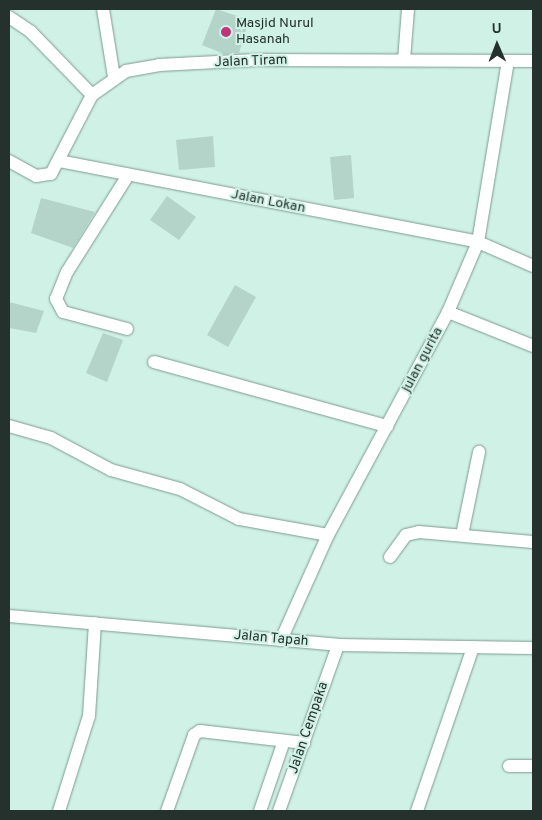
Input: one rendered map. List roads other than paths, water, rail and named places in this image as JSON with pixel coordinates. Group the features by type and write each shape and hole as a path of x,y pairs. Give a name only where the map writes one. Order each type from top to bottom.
{"street":[{"path":"103,9 114,77"},
{"path":"404,60 408,9"},
{"path":"9,17 31,32 92,96 51,174 42,177 9,161"},
{"name":"Jalan Tiram","path":"92,96 114,77 126,71 160,65 404,60 533,61"},
{"name":"julan gurita","path":"281,640 328,535 448,312 478,242 508,61"},
{"name":"Jalan Lokan","path":"59,161 478,242 533,266"},
{"path":"127,329 63,312 56,299 66,272 128,175"},
{"path":"448,312 533,346"},
{"path":"154,362 387,426"},
{"path":"9,426 51,438 111,470 180,489 239,519 328,535"},
{"path":"462,535 480,452"},
{"path":"390,557 406,535 462,535 533,542"},
{"name":"Jalan Tapah","path":"9,616 338,645 533,648"},
{"path":"59,811 89,716 95,623"},
{"name":"Jalan Cempaka","path":"279,810 338,645"},
{"path":"417,811 473,647"},
{"path":"167,811 194,735 200,731 304,743"},
{"path":"279,810 261,808 284,741"},
{"path":"509,766 533,766"}],"place":[{"name":"Masjid Nurul Hasanah","path":"226,32"}]}
